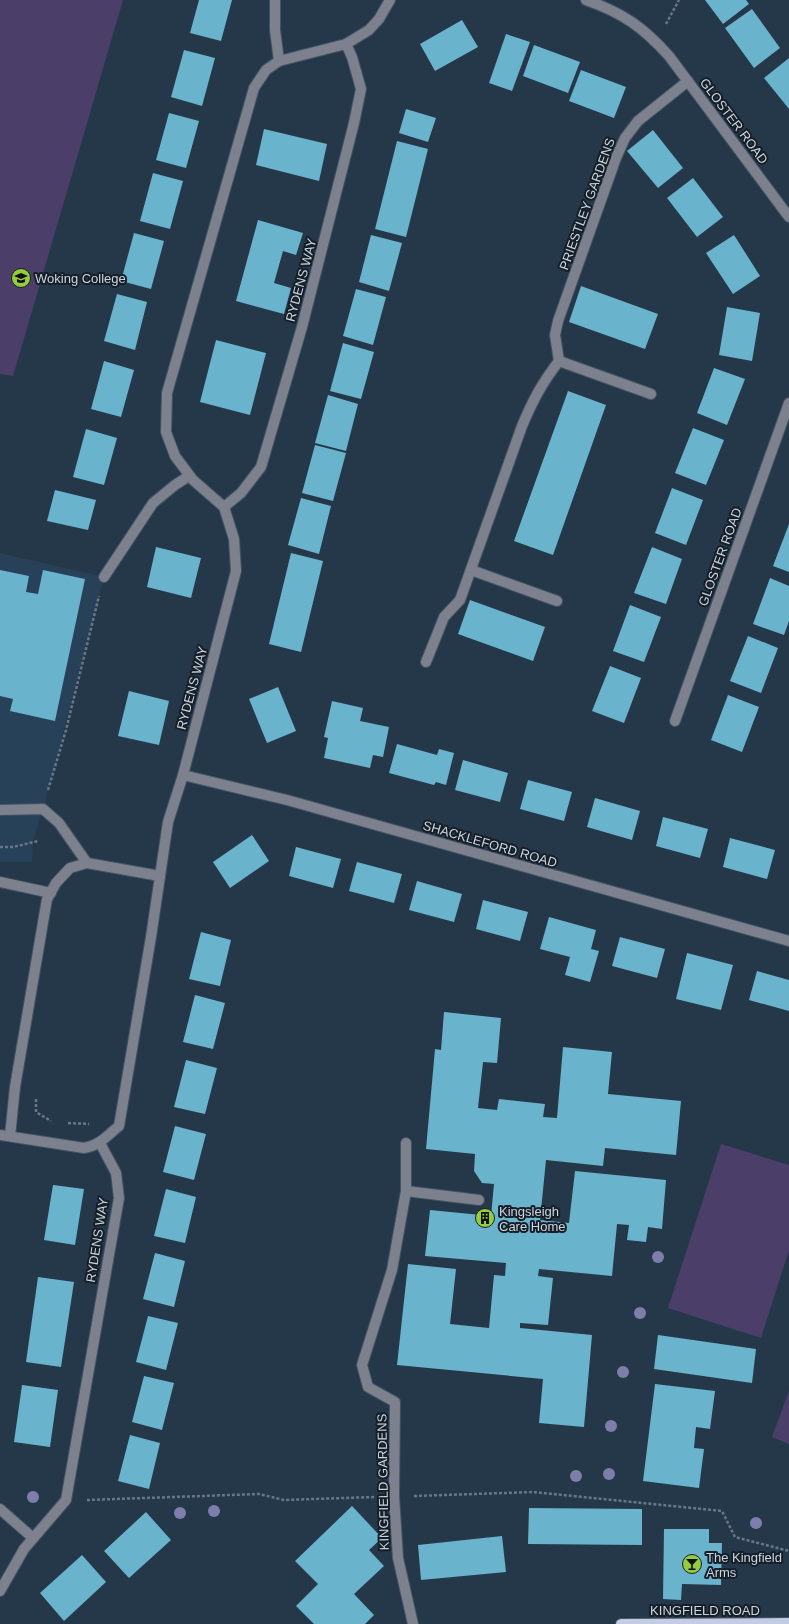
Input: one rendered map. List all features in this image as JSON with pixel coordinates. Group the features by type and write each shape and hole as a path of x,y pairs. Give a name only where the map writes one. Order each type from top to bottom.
{"main road":[{"name":"KINGFIELD ROAD","path":"620,1624 789,1623"}],"street":[{"path":"275,0 275,30 280,61"},
{"path":"224,507 190,476 175,456 166,432 167,393 254,88 266,70 280,61 346,44 369,30 379,19 390,0"},
{"path":"586,0 625,17 656,42"},
{"name":"GLOSTER ROAD","path":"656,42 669,56 789,217"},
{"name":"RYDENS WAY","path":"66,1500 119,1198 116,1173 100,1142 118,1126 151,938 168,822 183,775 236,572 234,539 224,507 241,493 261,467 302,327 354,123 361,89 352,57 346,44"},
{"name":"PRIESTLEY GARDENS","path":"559,361 555,335 558,321 616,158 625,138 638,121 688,81"},
{"path":"426,662 444,616 460,600 522,426 533,400 542,384 559,361 651,394"},
{"name":"GLOSTER ROAD","path":"675,720 789,402"},
{"path":"104,577 153,503 190,476"},
{"path":"471,570 557,601"},
{"name":"SHACKLEFORD ROAD","path":"183,775 287,800 789,941"},
{"path":"0,810 43,809 59,823 87,863"},
{"path":"100,1142 91,1147 84,1148 5,1136 15,1087 47,899 56,883 70,868 87,863 160,876"},
{"path":"0,882 51,893"},
{"name":"KINGFIELD GARDENS","path":"406,1143 406,1191 392,1270 362,1365 368,1387 395,1402 394,1496 398,1558 413,1624"},
{"path":"406,1191 479,1200"},
{"path":"0,1591 24,1549 66,1500"},
{"path":"0,1509 33,1538"}],"path":[{"path":"656,42 678,0"},
{"path":"48,791 66,730 104,577"},
{"path":"0,847 13,847 38,841"},
{"path":"36,1097 36,1112 54,1123"},
{"path":"67,1123 88,1124 93,1120"},
{"path":"66,1500 259,1494 284,1500 533,1492 722,1511 735,1537 789,1550"}],"shaded area":[{"name":"Woking College","path":"0,0 123,0 13,376 0,374"},
{"path":"0,553 104,577 43,809 33,841 32,862 0,862"},
{"path":"721,1144 789,1165 789,1250 761,1338 668,1308"},
{"path":"789,1391 789,1444 772,1437"}],"building":[{"path":"199,0 232,0 221,41 190,33"},
{"path":"705,0 746,0 749,4 723,24"},
{"path":"752,9 780,48 754,68 725,28"},
{"path":"462,20 478,47 435,71 420,44"},
{"path":"506,34 530,42 512,91 489,83"},
{"path":"534,45 580,62 568,93 523,76"},
{"path":"184,50 215,58 202,106 171,97"},
{"path":"789,58 789,109 764,78"},
{"path":"581,70 626,87 614,118 569,101"},
{"path":"406,109 436,118 428,142 399,133"},
{"path":"169,113 199,121 186,168 156,160"},
{"path":"264,129 327,144 319,181 256,165"},
{"path":"653,130 683,168 658,188 627,151"},
{"path":"397,141 428,149 406,237 375,229"},
{"path":"153,173 183,181 170,229 140,221"},
{"path":"693,178 723,217 697,237 667,198"},
{"path":"258,220 303,233 296,255 283,251 274,283 291,288 284,314 236,301"},
{"path":"134,233 164,241 151,289 121,281"},
{"path":"371,235 402,243 389,291 359,282"},
{"path":"734,235 760,276 733,294 706,253"},
{"path":"581,286 658,314 645,349 569,322"},
{"path":"356,289 386,297 373,345 343,336"},
{"path":"117,294 147,302 135,350 104,341"},
{"path":"727,307 760,313 752,361 719,355"},
{"path":"216,340 266,353 250,415 200,402"},
{"path":"343,343 374,352 361,399 330,391"},
{"path":"104,361 134,370 121,417 91,409"},
{"path":"714,368 745,379 727,425 697,413"},
{"path":"568,391 606,405 553,555 514,541"},
{"path":"328,395 358,404 346,451 315,443"},
{"path":"693,428 724,440 706,485 675,473"},
{"path":"86,429 117,438 104,485 73,477"},
{"path":"315,445 346,453 333,501 302,493"},
{"path":"672,488 703,500 686,545 655,533"},
{"path":"55,490 96,500 88,530 47,521"},
{"path":"301,498 331,506 319,554 288,545"},
{"path":"789,524 789,572 773,566"},
{"path":"156,547 201,558 191,598 147,587"},
{"path":"652,547 682,559 666,604 634,593"},
{"path":"291,553 323,561 301,652 269,644"},
{"path":"0,570 29,576 26,592 38,594 43,570 85,579 55,721 10,711 13,699 0,696"},
{"path":"770,578 789,586 789,621 784,635 753,624"},
{"path":"470,600 545,627 533,661 458,634"},
{"path":"630,605 661,617 644,662 613,651"},
{"path":"748,636 778,648 761,693 730,681"},
{"path":"610,666 641,678 624,723 592,711"},
{"path":"278,687 296,731 267,743 249,699"},
{"path":"129,691 169,701 159,745 118,736"},
{"path":"728,695 759,707 742,752 711,740"},
{"path":"332,701 363,708 360,721 389,727 383,757 373,755 370,768 324,758 328,738 324,737"},
{"path":"397,744 437,755 439,749 454,753 446,785 436,782 434,785 389,773"},
{"path":"463,760 508,773 500,802 455,790"},
{"path":"528,780 572,792 564,821 520,809"},
{"path":"595,798 640,811 632,840 587,827"},
{"path":"663,817 708,829 700,858 656,846"},
{"path":"252,835 269,861 230,888 213,862"},
{"path":"730,838 775,850 767,879 723,867"},
{"path":"296,847 341,859 333,888 289,876"},
{"path":"357,862 402,874 394,903 349,891"},
{"path":"417,881 462,894 454,922 409,910"},
{"path":"483,900 528,912 520,941 476,929"},
{"path":"549,917 596,930 591,949 599,951 590,982 565,975 570,957 540,949"},
{"path":"201,932 231,940 220,986 189,979"},
{"path":"620,937 665,949 657,978 612,966"},
{"path":"687,953 733,965 721,1010 676,999"},
{"path":"757,971 789,980 789,1011 749,1000"},
{"path":"195,995 225,1003 213,1049 183,1042"},
{"name":"Kingsleigh Care Home","path":"444,1012 501,1018 497,1063 483,1062 478,1108 497,1110 499,1099 545,1104 543,1117 557,1118 563,1047 612,1052 608,1094 681,1101 676,1155 605,1148 603,1166 546,1160 540,1220 569,1223 575,1171 666,1180 662,1229 648,1227 646,1242 627,1240 629,1225 617,1224 612,1276 539,1269 538,1276 553,1278 548,1325 520,1323 520,1328 592,1335 584,1427 539,1423 543,1379 397,1365 408,1264 456,1269 450,1324 489,1328 494,1275 505,1276 506,1263 425,1256 430,1210 491,1216 494,1184 482,1183 474,1171 475,1154 426,1149 435,1049 441,1050"},
{"path":"186,1060 217,1068 205,1114 174,1107"},
{"path":"175,1126 206,1134 194,1180 163,1172"},
{"path":"53,1185 84,1189 75,1245 44,1240"},
{"path":"166,1189 196,1197 185,1243 154,1236"},
{"path":"155,1253 185,1261 174,1307 143,1299"},
{"path":"38,1277 74,1282 61,1367 26,1362"},
{"path":"148,1316 178,1323 166,1370 136,1362"},
{"path":"658,1335 756,1349 752,1383 654,1369"},
{"path":"144,1376 174,1383 162,1430 132,1422"},
{"path":"655,1384 715,1391 710,1429 696,1427 694,1448 704,1449 699,1488 643,1481"},
{"path":"22,1385 58,1390 50,1447 14,1442"},
{"path":"130,1435 160,1443 149,1489 118,1481"},
{"path":"352,1506 382,1538 369,1550 384,1566 354,1594 374,1615 365,1624 314,1624 296,1606 318,1584 295,1561"},
{"path":"529,1508 642,1509 642,1545 528,1544"},
{"path":"146,1512 171,1540 129,1578 104,1551"},
{"name":"The Kingfield Arms","path":"664,1529 709,1529 709,1543 722,1543 721,1585 682,1584 681,1600 663,1599"},
{"path":"502,1536 506,1572 421,1580 418,1545"},
{"path":"82,1555 106,1582 64,1621 40,1593"}],"place":[{"name":"Woking College","path":"21,278"},
{"name":"Kingsleigh Care Home","path":"485,1218"},
{"name":"The Kingfield Arms","path":"692,1564"}]}
